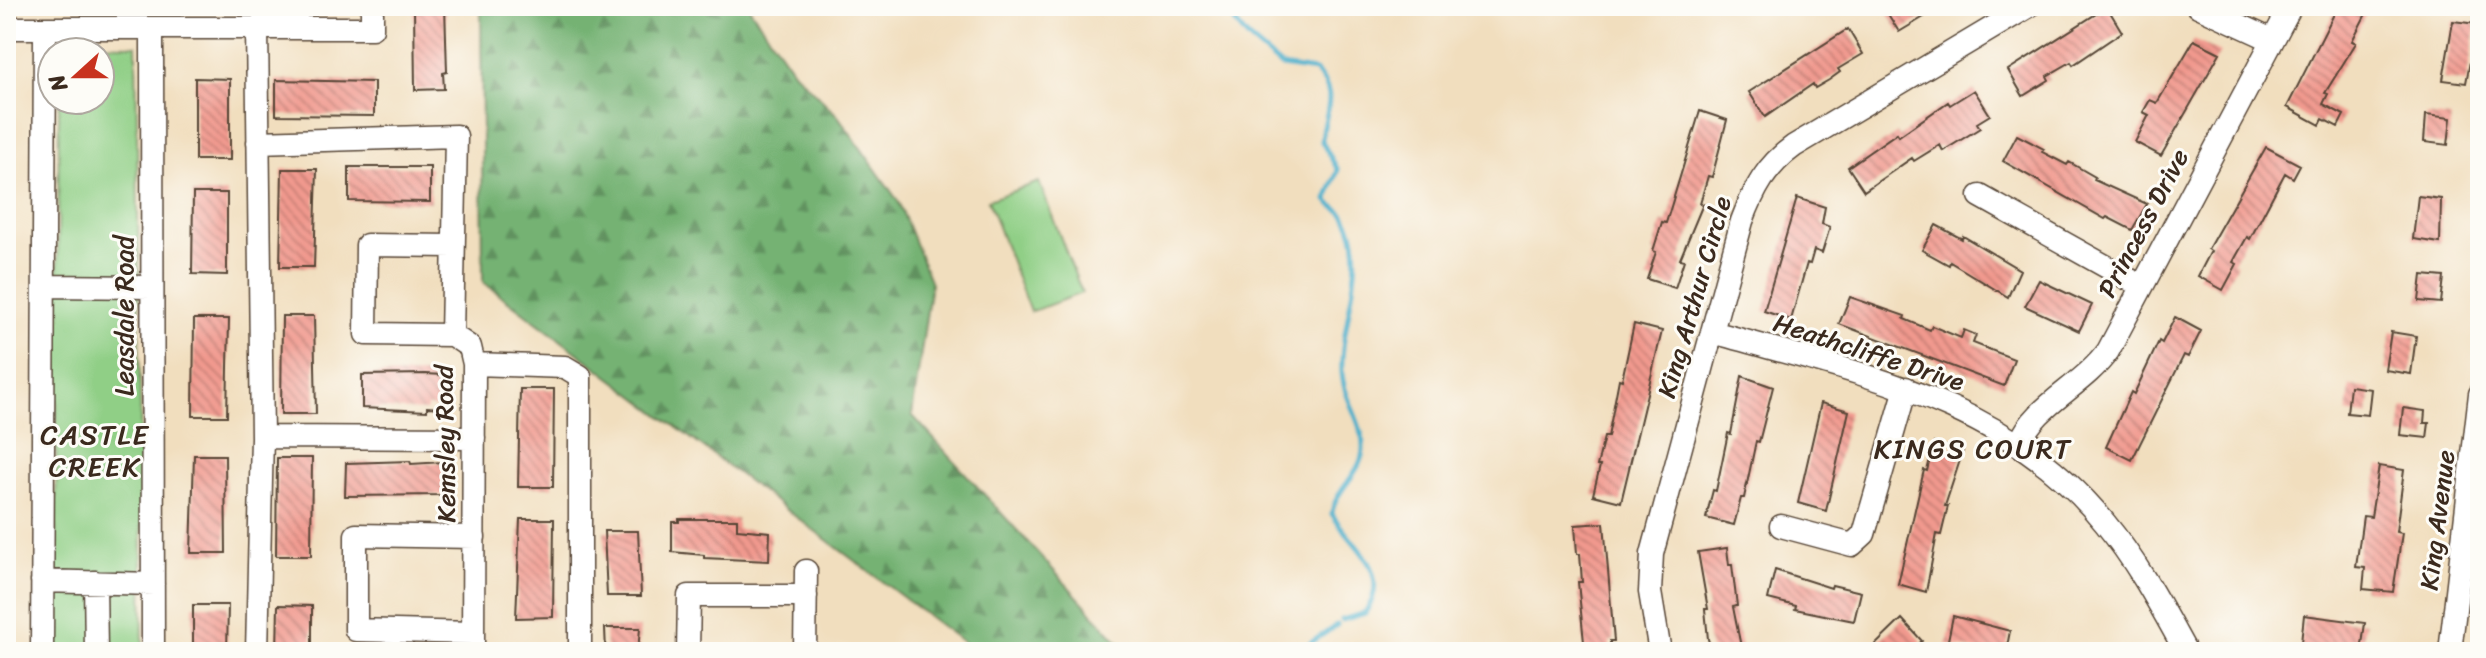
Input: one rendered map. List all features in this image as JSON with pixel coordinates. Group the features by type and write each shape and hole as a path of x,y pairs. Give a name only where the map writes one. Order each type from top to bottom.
{"street":[{"path":"6,28 257,28 296,17 372,28 372,6"},
{"name":"King Arthur Circle","path":"1660,652 1650,592 1652,554 1750,200 1766,171 1780,156 2029,6"},
{"path":"2198,6 2272,40"},
{"name":"Princess Drive","path":"2019,444 2032,418 2094,370 2291,6"},
{"path":"42,652 45,28"},
{"name":"Leasdale Road","path":"152,28 153,652"},
{"path":"257,28 262,437 257,652"},
{"name":"Kemsley Road","path":"258,142 456,136 452,335 470,347 474,364 473,642"},
{"path":"1980,196 2141,286"},
{"path":"452,335 366,334 367,245 453,246"},
{"path":"44,286 152,287"},
{"name":"Heathcliffe Drive","path":"1713,332 1906,388 1958,408 2019,444 2074,488 2104,521 2144,577 2186,652"},
{"path":"474,364 565,367 580,376 580,652"},
{"path":"1781,526 1852,545 1864,534 1906,388"},
{"name":"King Avenue","path":"2450,652 2471,556 2480,394"},
{"path":"262,437 474,438"},
{"path":"473,642 356,630 356,535 474,537"},
{"path":"805,652 806,571"},
{"path":"42,581 153,584"},
{"path":"95,582 96,652"},
{"path":"688,652 689,596 806,596"}],"green space":[{"path":"481,6 748,6 794,72 838,116 898,201 931,283 912,415 1128,652 976,652 483,282"},
{"path":"116,45 136,45 143,652 55,652 59,116 116,116"},
{"path":"1039,182 1082,293 1030,312 988,200"}],"building":[{"path":"414,6 445,6 447,72 443,73 444,89 415,90"},
{"path":"1883,6 1942,6 1899,32"},
{"path":"2338,6 2370,6 2352,41 2356,43 2325,93 2328,94 2323,104 2344,115 2338,127 2323,119 2320,125 2287,107"},
{"path":"2107,7 2122,32 2073,65 2071,62 2047,76 2049,80 2023,96 2008,70"},
{"path":"2453,21 2477,24 2466,83 2443,80"},
{"path":"1848,29 1863,54 1838,69 1840,72 1829,80 1815,88 1813,84 1765,117 1749,92"},
{"path":"2194,40 2220,53 2161,156 2135,142 2149,115 2143,112 2150,100 2157,103"},
{"path":"195,78 230,79 230,160 195,160"},
{"path":"276,80 374,82 374,116 276,115"},
{"path":"1974,90 1990,115 1977,123 1980,128 1943,151 1940,145 1914,161 1912,158 1864,191 1848,167 1897,133 1899,136 1948,102 1950,105"},
{"path":"1700,111 1727,120 1712,177 1708,176 1700,203 1703,204 1680,259 1684,260 1675,288 1647,279 1662,222 1666,223"},
{"path":"2426,115 2451,118 2448,145 2424,142"},
{"path":"2017,135 2044,149 2042,152 2067,165 2069,162 2095,177 2094,180 2147,204 2132,230 2107,217 2105,219 2003,161"},
{"path":"2266,147 2300,165 2293,178 2285,173 2250,239 2247,237 2233,262 2237,264 2223,290 2198,276 2211,251 2208,249"},
{"path":"349,167 430,167 430,202 349,201"},
{"path":"282,169 317,169 314,267 280,267"},
{"path":"193,193 227,193 227,275 192,274"},
{"path":"2418,196 2441,199 2440,243 2413,239"},
{"path":"1797,198 1825,207 1822,224 1830,227 1822,253 1814,250 1810,264 1807,263 1791,320 1764,311"},
{"path":"1936,225 1962,239 1963,236 2020,270 2008,297 1950,262 1949,265 1922,250"},
{"path":"2422,275 2444,277 2441,303 2419,301"},
{"path":"2039,280 2092,305 2079,331 2025,306"},
{"path":"1850,297 1905,316 1904,319 1930,330 1932,326 1961,338 1964,330 1976,335 1973,343 2014,359 2004,386 1839,324"},
{"path":"282,316 314,316 316,414 281,414"},
{"path":"2175,317 2201,331 2188,357 2184,355 2132,460 2106,447 2131,392 2134,394 2159,341 2162,343"},
{"path":"194,319 229,319 227,416 193,416"},
{"path":"1634,324 1662,331 1621,502 1593,495 1600,466 1597,466 1604,437 1608,437"},
{"path":"2391,332 2416,336 2411,374 2385,370"},
{"path":"362,375 443,375 443,408 427,407 427,411 362,408"},
{"path":"1742,376 1773,387 1734,525 1706,518 1713,490 1716,491 1728,433 1731,434"},
{"path":"2350,386 2371,389 2368,415 2347,413"},
{"path":"520,389 554,389 553,487 518,487"},
{"path":"1821,403 1849,411 1826,511 1798,503"},
{"path":"2403,408 2425,411 2424,423 2429,423 2427,438 2400,435"},
{"path":"1934,443 1963,451 1945,506 1948,506 1941,535 1937,534 1926,592 1898,584 1924,470 1927,471"},
{"path":"194,455 225,455 226,553 191,553"},
{"path":"277,458 312,458 311,556 276,556"},
{"path":"410,461 411,464 443,462 443,495 345,496 346,463"},
{"path":"2379,466 2404,470 2396,532 2402,533 2393,592 2363,589 2365,568 2356,567 2363,516 2371,517"},
{"path":"520,519 554,519 553,617 516,618"},
{"path":"679,519 737,519 737,529 770,532 769,561 704,558 704,555 672,552 672,522 679,522"},
{"path":"1604,523 1614,641 1610,641 1610,652 1585,652 1578,582 1582,582 1580,554 1577,554 1575,525"},
{"path":"604,531 638,531 641,596 607,596"},
{"path":"1727,548 1729,565 1732,565 1737,606 1733,607 1742,652 1712,652 1698,552"},
{"path":"1775,570 1831,588 1832,585 1861,592 1854,621 1795,609 1796,606 1768,599"},
{"path":"193,605 228,605 227,652 193,652"},
{"path":"278,605 312,606 312,652 277,652"},
{"path":"2304,615 2365,623 2361,652 2300,652"},
{"path":"1953,616 2010,631 2006,652 1981,652 1947,645"},
{"path":"1902,619 1922,641 1910,652 1868,652"},
{"path":"605,628 640,628 638,652 606,652"}],"waterway":[{"path":"1222,6 1248,38 1281,66 1315,71 1323,80 1329,96 1322,142 1338,170 1327,200 1345,216 1356,251 1342,372 1363,449 1358,466 1338,497 1332,514 1367,560 1375,584 1373,598 1365,613 1342,620"},
{"path":"1297,652 1337,625"}],"district":[{"name":"KINGS COURT","path":"1973,448"},
{"name":"CASTLE CREEK","path":"95,450"}]}
